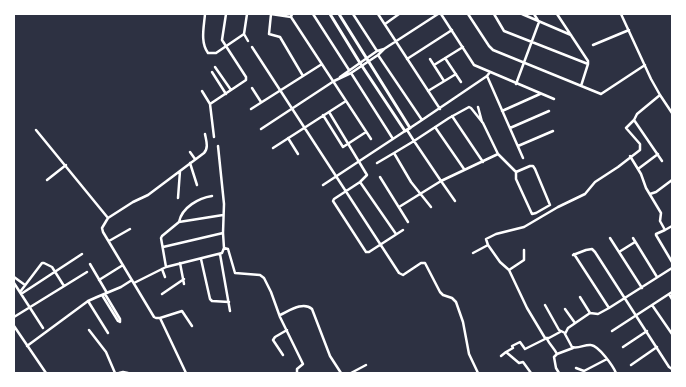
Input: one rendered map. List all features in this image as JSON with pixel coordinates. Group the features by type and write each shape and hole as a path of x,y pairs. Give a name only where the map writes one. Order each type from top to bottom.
{"street":[{"path":"206,14 203,37 207,51 210,54 215,53 244,34"},
{"path":"210,104 245,82 246,78 222,40 226,14"},
{"path":"247,14 244,34 248,42"},
{"path":"303,76 280,37 269,34 271,14 291,15 371,139"},
{"path":"313,14 393,139"},
{"path":"330,14 361,65 455,201"},
{"path":"339,14 368,60 407,130"},
{"path":"353,14 377,51"},
{"path":"378,14 440,109"},
{"path":"385,24 399,14"},
{"path":"261,129 334,81 344,78 350,72 438,14"},
{"path":"442,14 474,66 554,99"},
{"path":"468,14 493,50 601,94 645,65"},
{"path":"494,14 504,31 588,64"},
{"path":"522,14 571,35"},
{"path":"534,14 539,22"},
{"path":"557,14 588,61 581,86"},
{"path":"621,14 660,95 672,113"},
{"path":"516,84 539,22"},
{"path":"407,59 452,30"},
{"path":"593,45 629,30"},
{"path":"252,47 399,273 402,275 421,263 425,263 440,292 443,295 452,298 456,302 463,322 468,354 478,373"},
{"path":"434,65 462,47"},
{"path":"368,60 377,51 384,49"},
{"path":"378,54 422,120"},
{"path":"445,58 461,82"},
{"path":"430,59 444,81"},
{"path":"251,109 322,64"},
{"path":"215,67 231,90"},
{"path":"212,72 226,94"},
{"path":"323,185 440,109 488,76 490,72"},
{"path":"428,91 456,74"},
{"path":"488,76 523,158"},
{"path":"252,88 261,102"},
{"path":"202,91 210,104 214,136"},
{"path":"502,111 540,94"},
{"path":"557,354 527,308 509,270 500,262 488,245 487,238 496,234 524,227 558,206 586,194 595,182 640,150 640,144 626,128 634,120 637,114 660,95"},
{"path":"272,148 346,101"},
{"path":"377,163 452,116 470,107 482,123 498,154 516,172 516,179 532,214 550,205 533,166 516,172"},
{"path":"478,107 482,123"},
{"path":"510,128 549,111"},
{"path":"329,112 367,174 367,176 360,182 333,201 366,252 369,252 403,230"},
{"path":"324,115 343,147 366,132"},
{"path":"452,116 483,162"},
{"path":"634,120 662,160"},
{"path":"435,127 464,169"},
{"path":"36,130 108,218"},
{"path":"518,146 552,131"},
{"path":"192,326 182,311 160,318 156,318 154,316 102,228 108,218 133,202 148,195 204,153 207,149 205,134"},
{"path":"288,138 298,154"},
{"path":"27,346 88,301 166,267 222,253 224,248 222,233 224,204 218,146"},
{"path":"190,152 195,159"},
{"path":"394,153 420,194 431,207"},
{"path":"399,207 441,180 498,154"},
{"path":"638,169 658,154"},
{"path":"630,156 642,176 644,185 661,213 660,221 665,230"},
{"path":"190,163 197,186"},
{"path":"47,180 66,165"},
{"path":"178,198 180,171"},
{"path":"380,177 408,222"},
{"path":"650,194 656,192 672,180"},
{"path":"360,182 396,234"},
{"path":"179,222 182,213 198,199 212,196"},
{"path":"166,267 162,236 179,222 224,215"},
{"path":"672,226 656,234 672,262"},
{"path":"109,241 130,229"},
{"path":"163,247 222,233"},
{"path":"610,238 642,288"},
{"path":"633,238 658,277"},
{"path":"619,252 635,242"},
{"path":"473,253 488,245"},
{"path":"224,248 228,249 235,274 260,275 264,278 303,364 297,370 297,373"},
{"path":"509,270 524,260 524,250"},
{"path":"609,308 574,255 586,250 594,250 669,367 672,369"},
{"path":"20,293 82,254"},
{"path":"220,254 230,311"},
{"path":"201,259 210,299 212,301 229,302"},
{"path":"20,293 42,263 49,264 64,286"},
{"path":"180,263 184,284"},
{"path":"90,264 100,280 105,294 118,321 120,322 120,319 105,294"},
{"path":"100,280 124,265"},
{"path":"565,333 575,322 590,313 598,314 609,308 672,268"},
{"path":"162,269 165,277"},
{"path":"14,318 86,272"},
{"path":"14,277 25,286"},
{"path":"162,294 184,279"},
{"path":"14,283 43,328"},
{"path":"612,330 672,292"},
{"path":"669,294 672,299"},
{"path":"580,297 590,313"},
{"path":"88,301 108,333"},
{"path":"280,315 304,305 309,306 312,309 330,356 341,373"},
{"path":"545,305 560,332"},
{"path":"652,305 672,334"},
{"path":"565,309 575,322"},
{"path":"160,318 186,373"},
{"path":"14,326 46,373"},
{"path":"89,330 106,352 115,373"},
{"path":"283,354 273,340 275,337 287,330"},
{"path":"623,347 647,331"},
{"path":"501,356 513,348 512,346 520,342 525,349 560,332 565,333"},
{"path":"565,333 573,348"},
{"path":"559,373 553,360 557,354 573,348 592,345 607,359 616,373"},
{"path":"631,365 657,347"},
{"path":"506,352 519,363 523,362 531,373"},
{"path":"576,368 584,371 607,359"},
{"path":"351,373 366,365"},
{"path":"119,373 128,373"}]}
